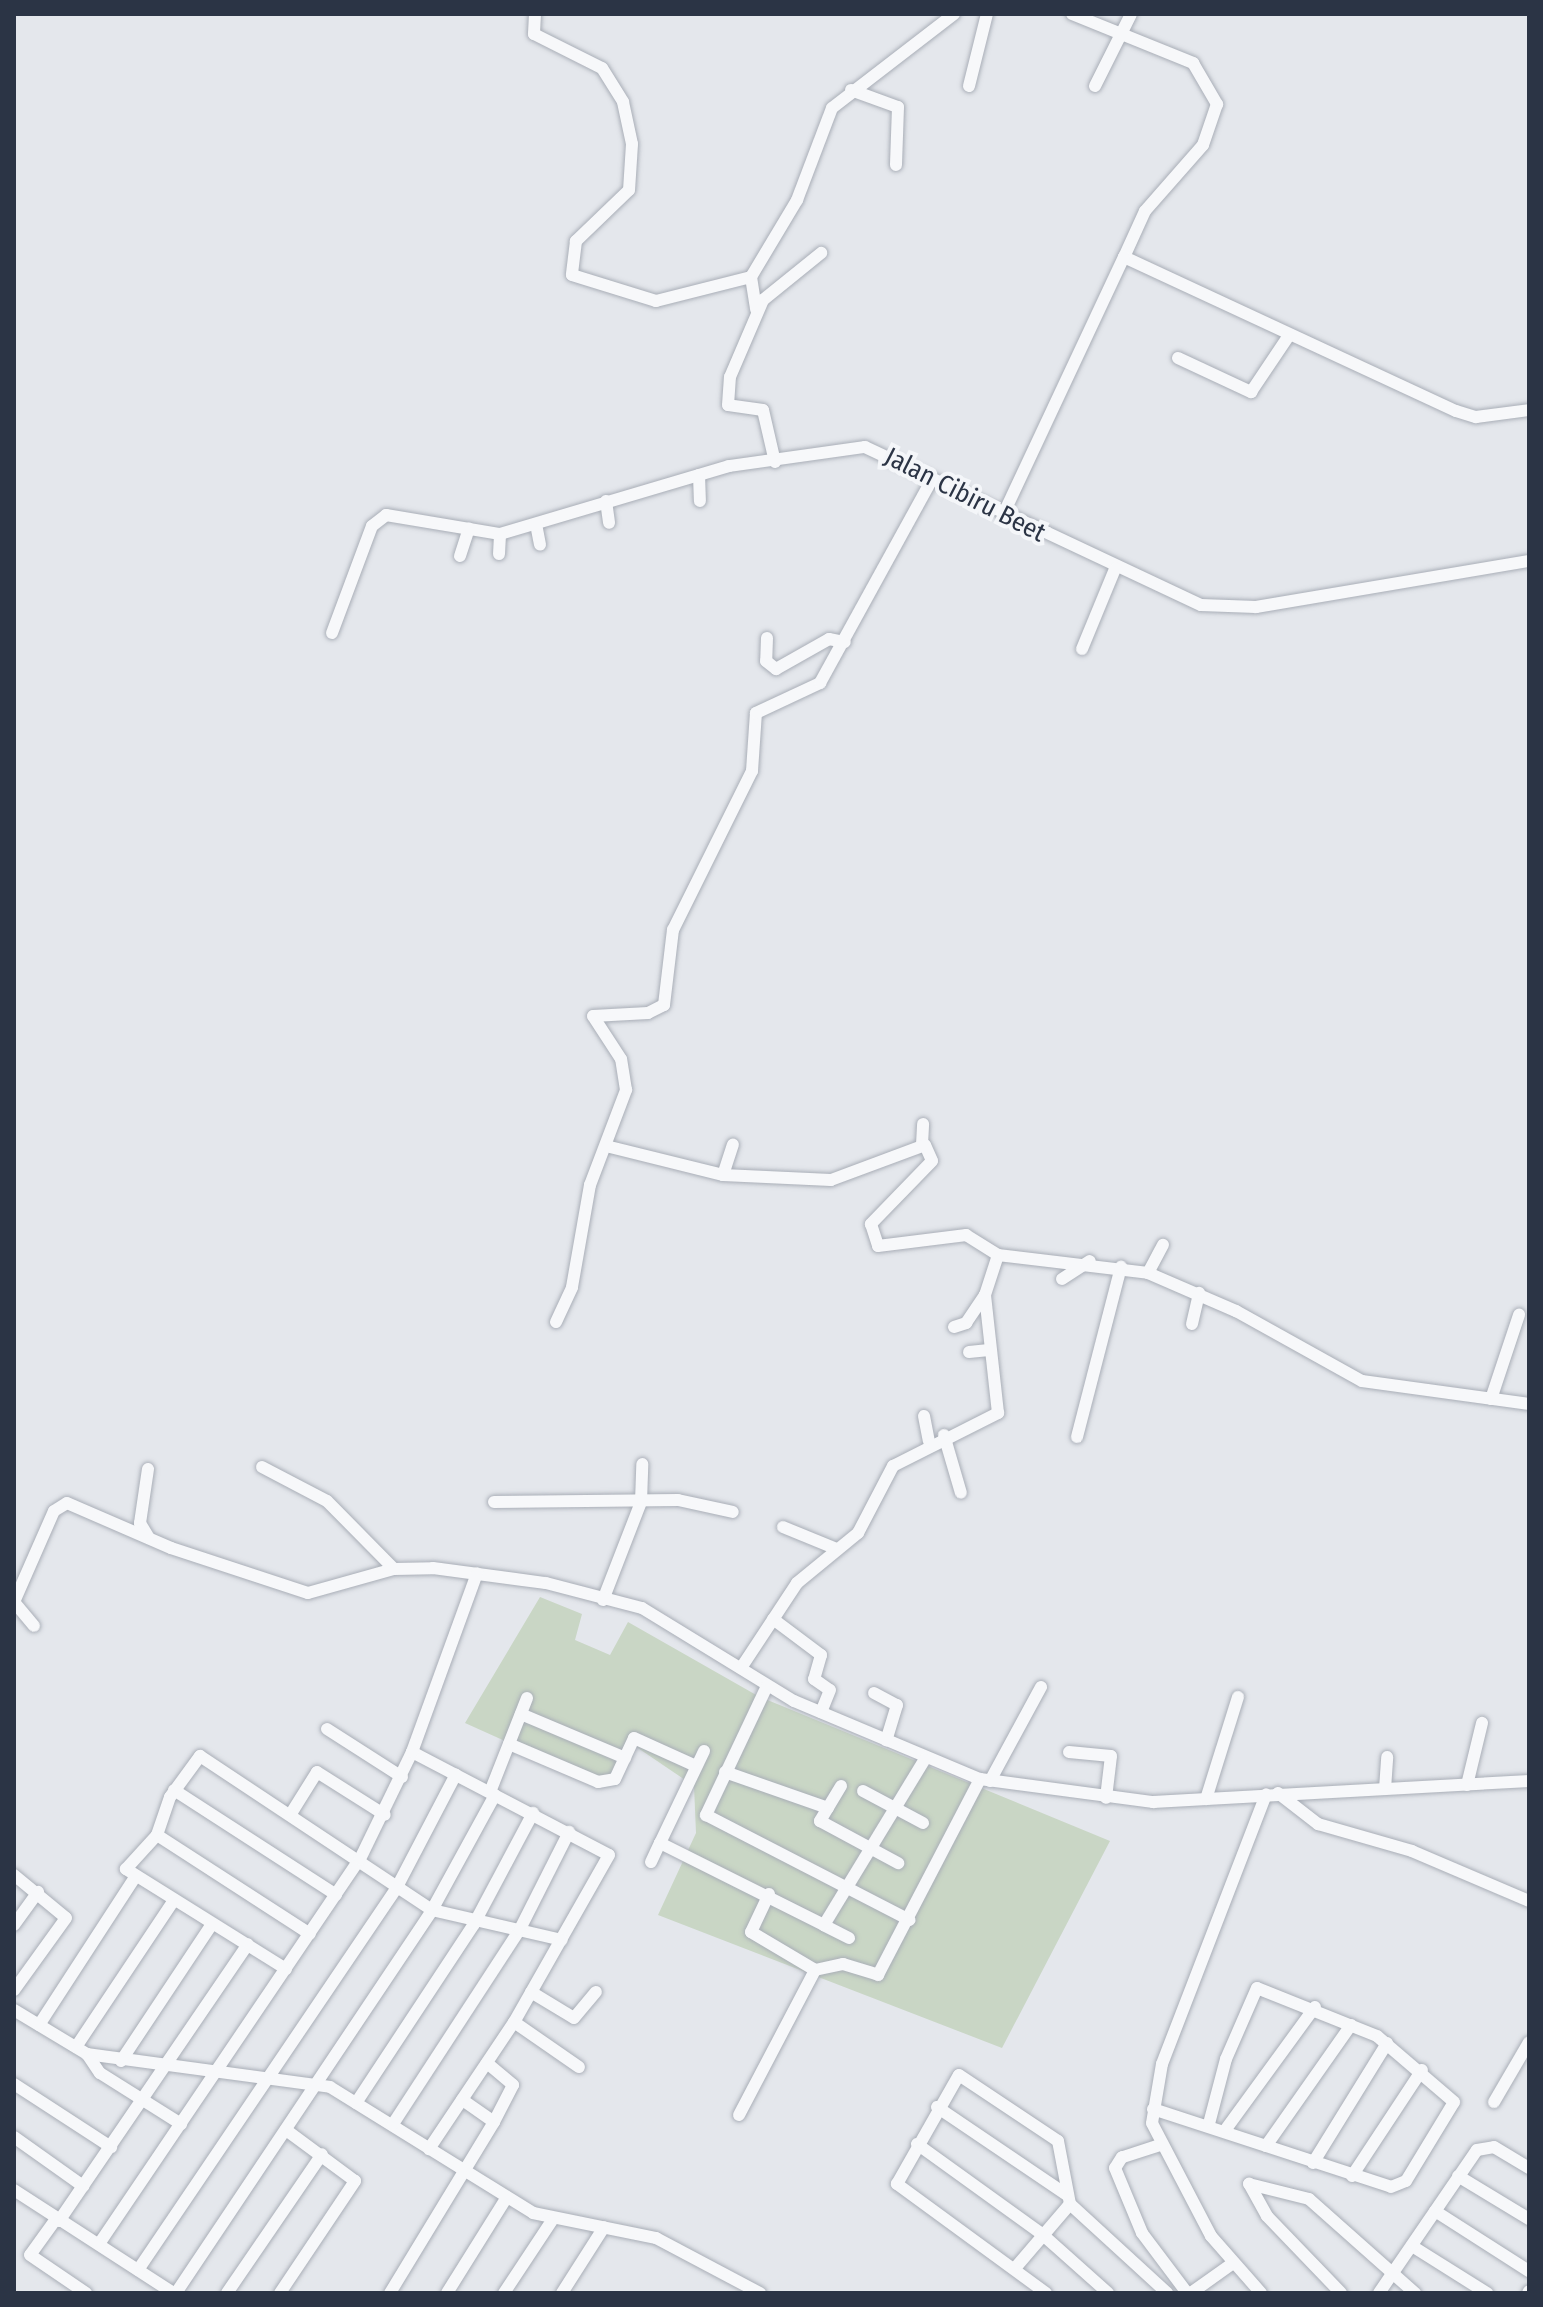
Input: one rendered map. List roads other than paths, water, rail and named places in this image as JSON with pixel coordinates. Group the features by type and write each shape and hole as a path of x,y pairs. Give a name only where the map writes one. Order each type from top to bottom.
{"street":[{"path":"535,14 534,34 602,68 623,102 632,144 629,190 576,241 572,275 656,301 751,277"},
{"path":"775,462 765,412 727,401 756,310 751,277 797,200 826,115 851,90 954,14"},
{"path":"969,86 987,14"},
{"path":"1003,515 1145,211 1203,145 1217,104 1193,63 1072,14"},
{"path":"1095,86 1131,14"},
{"path":"851,90 898,107 896,165"},
{"path":"756,310 821,253"},
{"path":"1124,257 1288,337 1456,411 1476,417 1529,410"},
{"path":"1178,358 1251,392 1288,337"},
{"name":"Jalan Cibiru Beet","path":"332,633 372,526 397,513 500,534 699,475 869,447 1176,597 1229,608 1435,583 1529,561"},
{"path":"699,475 700,501"},
{"path":"556,1322 572,1287 590,1185 610,1147 627,1075 593,1016 648,1013 664,1005 673,930 752,771 756,713 820,683 932,479"},
{"path":"606,501 609,523"},
{"path":"536,524 540,545"},
{"path":"460,556 469,528"},
{"path":"499,554 500,534"},
{"path":"1082,649 1115,569"},
{"path":"767,638 766,661 776,669 829,639 845,642"},
{"path":"922,1145 923,1124"},
{"path":"723,1175 733,1145"},
{"path":"610,1147 723,1175 831,1180 922,1145 933,1151 932,1161 876,1214 873,1240 884,1248 966,1235 998,1255 1090,1261 1148,1273 1199,1293 1362,1381 1529,1404"},
{"path":"1148,1273 1163,1245"},
{"path":"954,1327 966,1323 985,1295 998,1255"},
{"path":"1062,1279 1090,1261"},
{"path":"1077,1437 1121,1267"},
{"path":"1192,1324 1199,1293"},
{"path":"741,1668 797,1583 858,1533 893,1466 929,1441 998,1413 985,1295"},
{"path":"1491,1399 1519,1315"},
{"path":"969,1352 989,1350"},
{"path":"924,1416 929,1441"},
{"path":"944,1435 961,1493"},
{"path":"603,1600 641,1502 642,1464"},
{"path":"262,1467 327,1501 394,1569"},
{"path":"148,1469 140,1523 149,1538"},
{"path":"494,1502 678,1500 733,1512"},
{"path":"34,1626 14,1602 61,1504 308,1593 394,1569 477,1573 642,1608 767,1686 925,1759 985,1780 1106,1798 1206,1799 1529,1781"},
{"path":"783,1527 837,1549"},
{"path":"99,2244 360,1859 385,1815 412,1752 477,1573"},
{"path":"773,1619 821,1655 814,1679 830,1690 821,1712"},
{"path":"767,1686 706,1815 909,1920"},
{"path":"769,1894 751,1932 815,1970 843,1964 878,1975 985,1780 1041,1687"},
{"path":"874,1693 897,1705 886,1740"},
{"path":"1206,1799 1238,1697"},
{"path":"14,2190 174,2293 432,1910 492,1794 527,1698"},
{"path":"521,1714 625,1758"},
{"path":"1467,1785 1482,1723"},
{"path":"327,1729 402,1777"},
{"path":"509,1744 598,1782 615,1779 634,1738 696,1767 828,1808"},
{"path":"651,1862 704,1751"},
{"path":"412,1752 609,1855 514,2022 429,2149"},
{"path":"1069,1752 1111,1756 1106,1798"},
{"path":"286,1969 135,1877 126,1866 157,1835 174,1790 204,1756 292,1812 432,1910 474,1924 520,1929 562,1940"},
{"path":"1385,1789 1387,1757"},
{"path":"824,1925 925,1759"},
{"path":"292,1812 317,1772 385,1815"},
{"path":"138,2270 397,1887 456,1774"},
{"path":"841,1786 820,1821 898,1863"},
{"path":"174,1790 336,1895"},
{"path":"863,1791 923,1823"},
{"path":"1272,1794 1318,1824 1412,1851 1529,1901"},
{"path":"1261,2293 1233,2263 1160,2145 1153,2109 1171,2041 1272,1794"},
{"path":"356,2103 474,1924 533,1813"},
{"path":"393,2124 520,1929 569,1832"},
{"path":"157,1835 310,1934"},
{"path":"660,1843 769,1894 849,1938"},
{"path":"14,1875 38,1892 66,1919 14,1990"},
{"path":"39,2025 135,1877"},
{"path":"14,1925 38,1892"},
{"path":"82,2051 174,1900"},
{"path":"121,2061 212,1924"},
{"path":"86,2293 30,2255 111,2147 248,1944"},
{"path":"739,2115 815,1970"},
{"path":"1153,2109 1226,2129 1313,2163 1391,2187 1406,2181 1454,2102 1422,2070 1387,2043 1315,2007 1262,1988 1253,1991 1209,2124"},
{"path":"531,1992 574,2018 596,1992"},
{"path":"1226,2129 1315,2007"},
{"path":"14,2010 82,2051 121,2061 170,2062 317,2084 393,2124 507,2197 553,2219 656,2238 734,2288 760,2293"},
{"path":"14,2029 25,2019"},
{"path":"514,2022 579,2067"},
{"path":"1266,2146 1351,2025"},
{"path":"1494,2102 1529,2042"},
{"path":"1313,2163 1387,2043"},
{"path":"82,2051 100,2073 181,2124"},
{"path":"390,2293 465,2172 513,2085 487,2063"},
{"path":"1352,2176 1422,2070"},
{"path":"1016,2267 1068,2199 1058,2141 963,2076 937,2107 897,2184 1016,2267 1046,2293"},
{"path":"14,2084 111,2147"},
{"path":"462,2100 494,2122"},
{"path":"937,2107 1068,2199 1167,2293"},
{"path":"280,2293 355,2181 286,2130"},
{"path":"14,2137 83,2186"},
{"path":"917,2144 1043,2235 1108,2293"},
{"path":"1160,2145 1122,2157 1115,2168 1142,2233 1189,2293 1233,2263"},
{"path":"1379,2293 1458,2176 1487,2147 1529,2168"},
{"path":"227,2293 322,2154"},
{"path":"1458,2176 1529,2219"},
{"path":"1341,2293 1267,2216 1249,2184 1309,2199 1389,2277 1415,2293"},
{"path":"447,2293 507,2197"},
{"path":"1435,2211 1529,2271"},
{"path":"504,2293 553,2219"},
{"path":"562,2293 604,2227"},
{"path":"1412,2246 1487,2293"}]}
